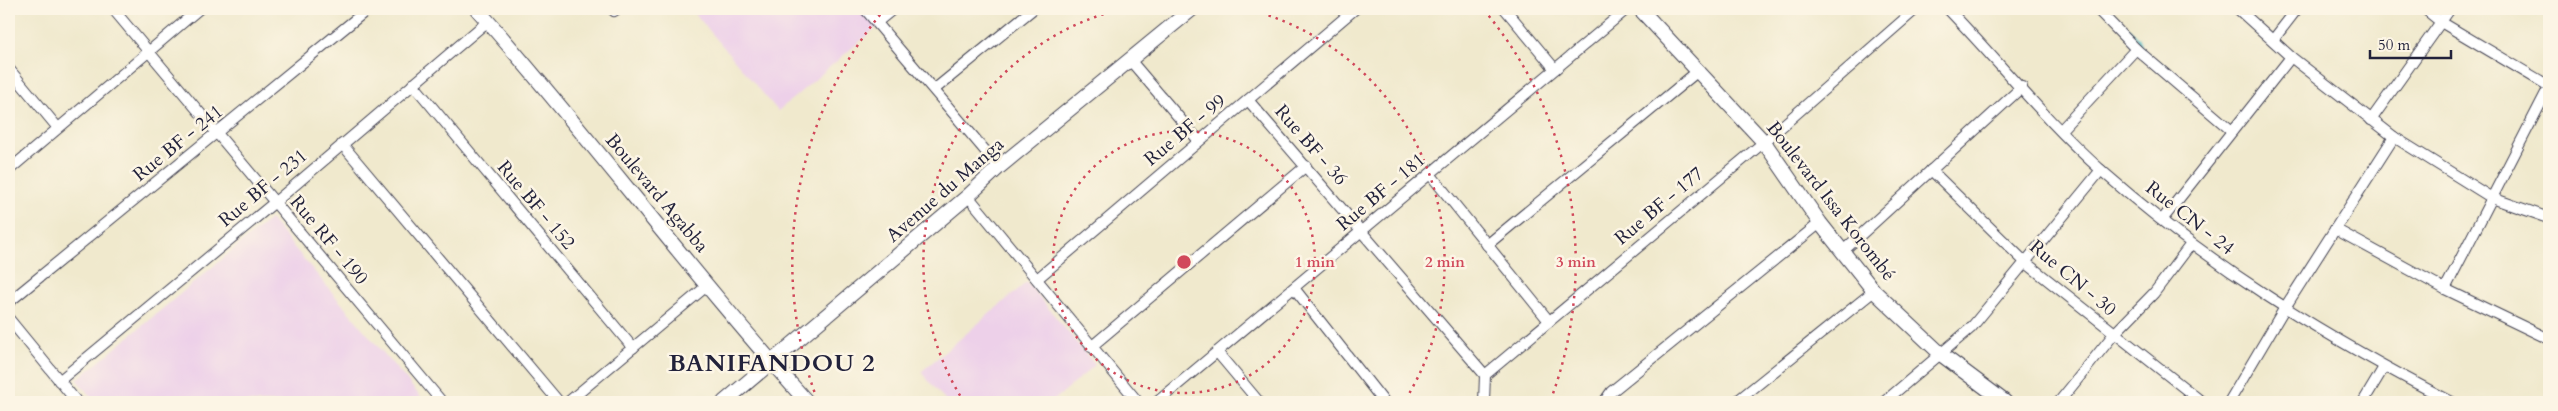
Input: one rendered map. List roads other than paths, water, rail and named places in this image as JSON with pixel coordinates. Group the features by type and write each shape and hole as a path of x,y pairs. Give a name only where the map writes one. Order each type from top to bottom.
{"street":[{"name":"Rue RF - 190","path":"113,9 442,402"},
{"path":"9,170 199,9"},
{"name":"Rue BF - 241","path":"9,302 368,9"},
{"name":"Boulevard Agabba","path":"477,9 772,363 807,402"},
{"path":"866,9 936,89 999,167"},
{"path":"877,22 893,9"},
{"path":"936,89 1033,9"},
{"name":"Rue BF - 99","path":"1036,279 1355,9"},
{"path":"1505,9 1555,69"},
{"name":"Rue BF - 181","path":"1157,402 1363,232 1627,9"},
{"name":"Boulevard Issa Korombé","path":"1640,9 1764,142 1820,223 1874,291 1942,355 2005,402"},
{"name":"Rue BF - 177","path":"1485,375 1764,142 1916,9"},
{"name":"Rue CN - 24","path":"1949,9 2061,130 2101,170 2191,244 2284,309 2384,367 2452,402"},
{"path":"2098,9 2136,49 2232,131"},
{"path":"2238,9 2291,57 2394,137 2492,198 2549,218"},
{"path":"2272,40 2297,9"},
{"path":"2425,9 2441,22 2549,86 2445,289"},
{"path":"2371,120 2450,9"},
{"name":"Avenue du Manga","path":"724,402 968,196 999,167 1188,10"},
{"name":"Rue BF - 231","path":"59,380 275,202 488,21"},
{"path":"2061,130 2136,49"},
{"path":"2162,220 2291,57"},
{"path":"1130,60 1199,141"},
{"path":"9,68 58,128"},
{"path":"1487,245 1698,71"},
{"name":"Rue BF - 152","path":"413,84 633,348"},
{"path":"1842,252 2022,87"},
{"name":"Rue BF - 36","path":"1248,100 1485,375"},
{"path":"2230,402 2284,309 2394,137"},
{"path":"342,144 559,402"},
{"path":"1091,346 1306,166"},
{"name":"Rue CN - 30","path":"1931,170 2025,262 2202,402"},
{"path":"1884,402 1942,355 1971,328 2101,170"},
{"path":"1430,174 1549,321"},
{"path":"968,196 1138,402"},
{"path":"1604,402 1611,392 1820,223"},
{"path":"2336,229 2445,289 2549,339"},
{"path":"2060,402 2114,334 2149,299 2191,244"},
{"path":"568,402 708,285"},
{"path":"1294,288 1384,402"},
{"path":"1736,402 1874,291"},
{"path":"9,319 77,402"},
{"path":"1217,352 1259,402"},
{"path":"2363,402 2384,367"},
{"path":"1484,402 1485,375"}],"waterway":[{"path":"2106,9 2138,38 2143,51"},
{"path":"2158,62 2180,78"}],"district":[{"name":"BANIFANDOU 2","path":"772,363"}]}
